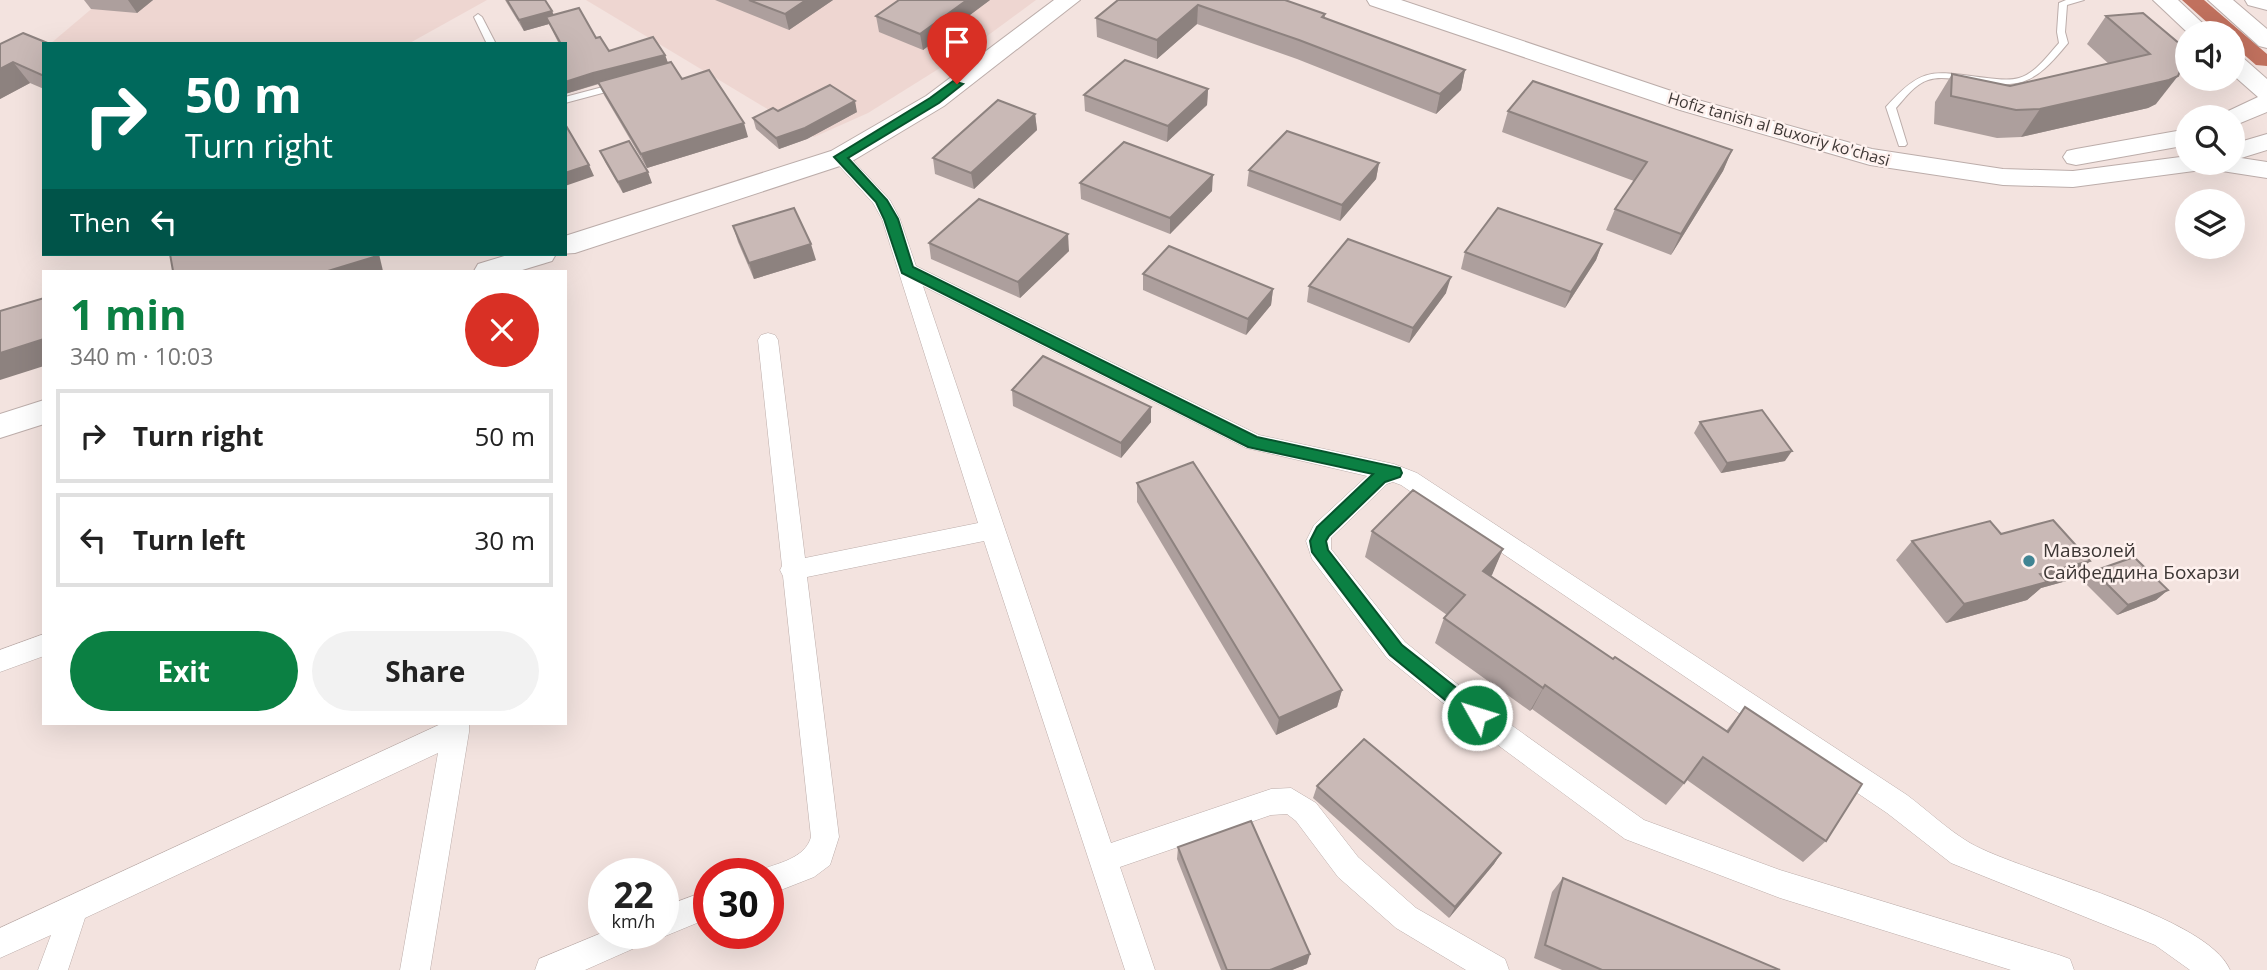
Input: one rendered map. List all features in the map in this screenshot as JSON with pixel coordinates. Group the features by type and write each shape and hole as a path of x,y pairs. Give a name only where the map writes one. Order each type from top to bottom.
{"main road":[{"path":"567,245 840,157 935,101 1069,0"},
{"name":"Hofiz tanish al Buxoriy ko'chasi","path":"1378,0 1689,105 1870,157 2003,177 2073,179 2175,166"},
{"name":"Hofiz tanish al Buxoriy ko'chasi","path":"1431,0 1700,89 1838,130 1902,144 1990,157 2044,159 2093,156 2175,140"},
{"path":"2164,0 2188,21"},
{"path":"2219,0 2267,41"},
{"path":"2256,0 2267,3"},
{"path":"2245,73 2267,92"},
{"path":"2245,112 2267,102"},
{"path":"2245,148 2267,142"},
{"path":"2245,167 2267,170"},
{"path":"491,270 534,256"},
{"path":"0,426 42,413"}],"street":[{"path":"840,157 881,200 891,219 1140,970"},
{"path":"907,270 1254,442 1394,473 1420,486 1898,804 1961,853 2165,934 2215,970"},
{"path":"768,341 825,837 820,855 804,867 784,875"},
{"path":"1394,473 1379,478 1322,532 1318,541 1320,552 1396,650 1477,715 1635,830 1780,884 2060,970"},
{"path":"793,570 992,530"},
{"path":"0,661 42,646"},
{"path":"0,943 456,727"},
{"path":"415,970 456,727"},
{"path":"1103,859 1271,802 1291,801 1306,812 1348,867 1406,918 1494,970"},
{"path":"53,970 74,909"},
{"path":"550,970 599,949"}],"lane":[{"path":"1902,144 1891,107 1920,79 1939,76 1995,82 2021,81 2064,43 2061,32 2063,3 2080,0"},
{"path":"478,17 491,42"},
{"path":"567,99 629,83"}],"shaded area":[{"path":"102,0 487,0 412,42 52,42"},
{"path":"586,0 1036,0 964,53 868,113 814,137"}],"building":[{"path":"507,0 545,0 552,11 519,20"},
{"path":"749,0 806,0 785,14"},
{"path":"899,0 967,0 920,34 876,16"},
{"path":"1118,0 1285,0 1325,14 1322,17 1465,70 1440,94 1198,5 1157,40 1096,18"},
{"path":"579,8 596,38 600,37 609,51 653,37 665,55 567,81 567,42 560,42 546,17"},
{"path":"2143,13 2175,40 2175,77 2040,109 2016,110 1951,96 1952,74 2010,86 2150,54 2106,16"},
{"path":"23,33 45,42 42,42 42,75 13,62 0,69 0,44"},
{"path":"1125,60 1208,89 1168,126 1084,95"},
{"path":"671,62 682,79 709,70 744,123 641,154 598,82"},
{"path":"1533,81 1732,150 1681,234 1615,209 1647,162 1508,111"},
{"path":"830,85 855,101 805,128 776,138 753,118 773,108 778,111"},
{"path":"998,100 1035,114 971,173 933,158"},
{"path":"567,127 589,165 567,172"},
{"path":"1287,131 1379,163 1342,205 1249,170"},
{"path":"629,141 648,172 618,182 600,151"},
{"path":"1124,142 1213,175 1170,218 1080,183"},
{"path":"979,199 1068,234 1018,282 929,243"},
{"path":"794,208 811,244 749,263 733,226"},
{"path":"1498,208 1602,244 1571,292 1465,252"},
{"path":"1348,239 1451,277 1413,328 1309,286"},
{"path":"1169,246 1273,289 1248,319 1143,274"},
{"path":"170,256 374,256 331,270 173,270"},
{"path":"42,299 42,340 0,353 0,311"},
{"path":"1043,356 1151,407 1121,443 1012,390"},
{"path":"1762,410 1792,451 1727,463 1700,422"},
{"path":"1193,462 1342,690 1279,718 1137,483"},
{"path":"1413,490 1503,549 1483,571 1613,659 1615,657 1728,732 1745,707 1862,784 1826,841 1703,757 1684,783 1444,618 1465,595 1372,531"},
{"path":"2053,520 2090,561 2040,574 2047,582 1964,604 1912,541 1990,521 2001,534"},
{"path":"2134,557 2168,590 2128,605 2094,571"},
{"path":"1364,739 1501,853 1455,907 1317,786"},
{"path":"1251,821 1310,954 1270,970 1227,970 1178,847"},
{"path":"1563,878 1780,970 1602,970 1545,945"}],"waterway":[{"path":"2192,0 2217,21"},
{"path":"2245,45 2263,61"}],"place":[{"name":"Мавзолей Сайфеддина Бохарзи","path":"2029,561"}],"route":[{"path":"957,84 935,101 840,157 881,200 891,219 907,270 1254,442 1394,473 1379,478 1322,532 1318,541 1320,552 1396,650 1477,715"}]}
